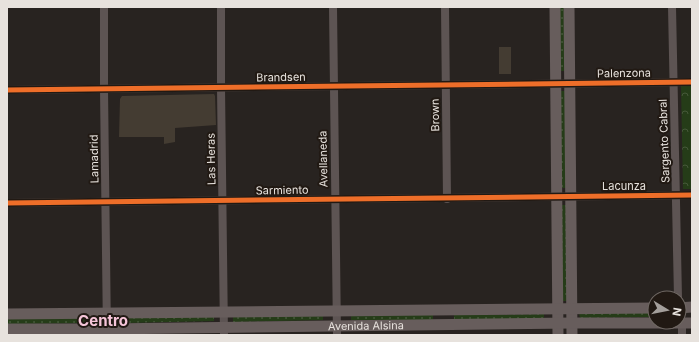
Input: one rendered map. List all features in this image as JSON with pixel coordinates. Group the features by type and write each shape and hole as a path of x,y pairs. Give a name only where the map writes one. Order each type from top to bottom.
{"main road":[{"path":"555,7 558,335"},
{"path":"568,7 572,335"},
{"name":"Avenida Alsina","path":"7,314 647,308"},
{"path":"443,309 443,324"},
{"name":"Avenida Alsina","path":"7,329 107,332 337,330 443,324 647,323"}],"street":[{"name":"Lamadrid","path":"104,7 107,332"},
{"name":"Las Heras","path":"222,7 221,87 224,331"},
{"name":"Avellaneda","path":"333,7 337,330"},
{"name":"Brown","path":"445,7 447,199"},
{"name":"Sargento Cabral","path":"672,7 678,290"},
{"name":"Palenzona","path":"555,83 692,82"},
{"name":"Brandsen","path":"7,90 555,83"},
{"name":"Lacunza","path":"556,197 692,196"},
{"name":"Sarmiento","path":"7,203 556,197"}],"green space":[{"path":"557,7 564,7 565,71 558,71"},
{"path":"681,86 692,86 692,189 683,189"},
{"path":"559,91 566,91 567,188 560,188"},
{"path":"559,205 566,205 567,301 560,301"},
{"path":"647,312 647,317 580,318 579,313"},
{"path":"544,314 544,319 454,320 454,315"},
{"path":"323,315 323,320 233,322 233,317"},
{"path":"351,315 433,315 433,320 351,320"},
{"path":"214,316 214,321 125,323 125,318"},
{"path":"95,318 95,323 7,324 7,319"}],"building":[{"path":"499,47 511,47 511,74 499,74"},
{"path":"214,94 216,125 175,128 175,142 164,144 164,137 119,137 120,99 122,96"}],"cycle path":[{"path":"7,90 692,82"},
{"path":"7,203 692,195"}],"district":[{"name":"Centro","path":"103,320"}]}
